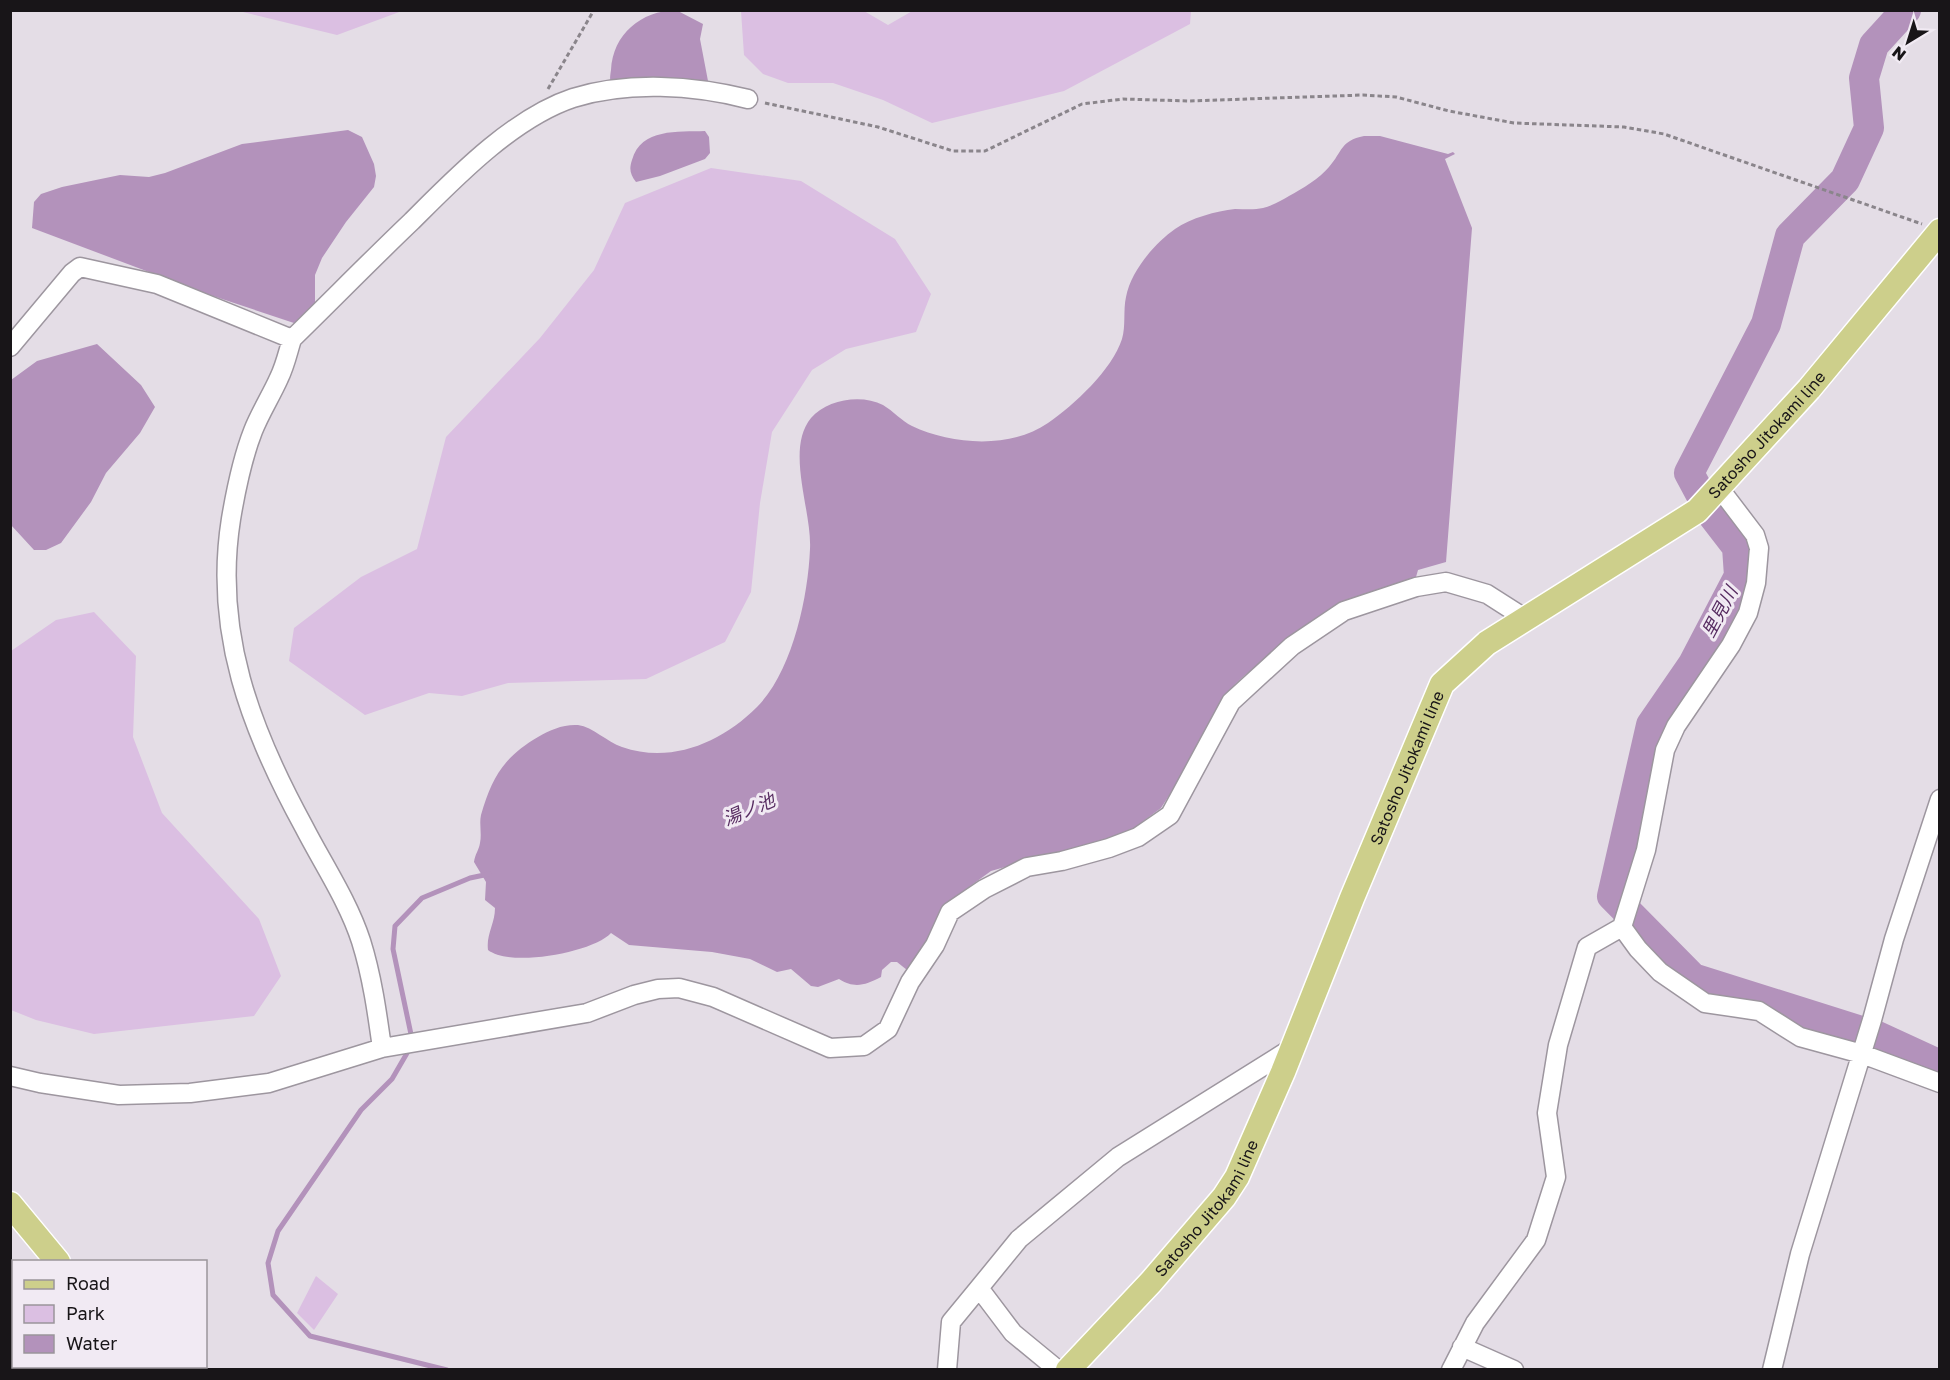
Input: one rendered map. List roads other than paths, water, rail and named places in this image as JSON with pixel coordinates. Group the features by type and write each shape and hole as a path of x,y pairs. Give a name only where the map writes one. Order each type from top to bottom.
{"main road":[{"name":"Satosho Jitokami line","path":"1072,1368 1151,1282 1224,1197 1251,1148 1442,684 1487,643 1526,620 1710,498 1809,389 1940,231"},
{"path":"10,1204 56,1260"}],"street":[{"path":"382,1048 376,1003 361,940 340,894 274,773 244,697 232,650 227,589 231,522 241,469 253,430 280,375 292,339 459,175 531,118 573,98 617,90 662,87 716,91 748,99"},
{"path":"10,347 72,273 80,267 157,284 292,339"},
{"path":"1451,1370 1475,1323 1536,1239 1556,1177 1547,1113 1558,1045 1587,947 1622,926 1646,850 1665,750 1676,726 1731,645 1748,613 1756,583 1759,548 1755,535 1710,498"},
{"path":"10,1076 119,1095 190,1093 269,1083 382,1048 586,1013 634,995 658,989 679,988 713,997 830,1048 864,1046 888,1029 892,1023 910,982 935,945 950,912 984,890 1027,867 1062,861 1109,848 1138,837 1170,815 1231,702 1292,646 1344,611 1382,596 1446,582 1487,594 1526,620"},
{"path":"1772,1370 1800,1254 1862,1054 1894,939 1940,799"},
{"path":"1622,926 1638,949 1660,972 1705,1003 1759,1011 1800,1037 1862,1054 1940,1083"},
{"path":"947,1370 951,1322 1019,1239 1118,1157 1292,1048"},
{"path":"979,1288 1013,1333 1072,1368"},
{"path":"1462,1347 1514,1370"}],"water":[{"path":"676,10 703,24 700,39 708,81 673,78 613,88 610,79 613,57 623,35 631,27 651,15"},
{"path":"348,130 362,137 374,164 376,176 374,187 346,222 322,258 315,275 315,304 300,325 210,295 32,228 34,202 41,194 62,187 120,175 149,177 242,144"},
{"path":"705,131 709,137 710,153 705,159 660,176 636,182 631,174 632,160 643,142 672,132"},
{"name":"湯ノ池","path":"1364,136 1380,136 1448,154 1453,152 1455,154 1445,159 1472,228 1446,562 1418,570 1416,577 1398,583 1398,590 1302,637 1254,667 1235,684 1221,702 1203,735 1178,793 1172,791 1161,808 1142,822 1146,828 1069,857 1061,851 991,871 947,903 920,958 907,970 897,962 891,962 882,970 881,977 870,982 855,985 839,979 818,987 811,986 791,969 777,972 750,959 712,952 629,945 611,933 588,946 533,958 515,958 488,950 488,939 495,908 485,900 486,882 474,862 480,843 481,815 490,790 501,769 516,752 547,732 573,725 584,726 611,742 640,752 659,753 694,747 728,731 743,720 757,707 780,674 796,633 809,568 810,533 802,481 800,446 811,418 826,406 855,399 883,405 912,426 945,437 981,441 999,440 1033,431 1069,407 1110,363 1122,339 1126,297 1133,278 1144,259 1167,235 1181,225 1220,211 1260,209 1277,203 1316,179 1329,167 1346,144"},
{"path":"97,344 141,385 155,407 140,433 106,473 91,502 61,543 46,550 34,550 11,525 11,380 37,361"}],"waterway":[{"name":"里見川","path":"1906,10 1874,45 1864,78 1869,128 1845,180 1790,236 1766,324 1689,473 1710,512 1737,547 1739,576 1693,664 1651,725 1612,896 1693,978 1877,1036 1940,1065"},
{"path":"412,1039 393,949 395,926 422,898 470,878 489,874"},
{"path":"410,1048 392,1079 361,1110 278,1231 268,1263 273,1295 310,1336 447,1370"}]}
